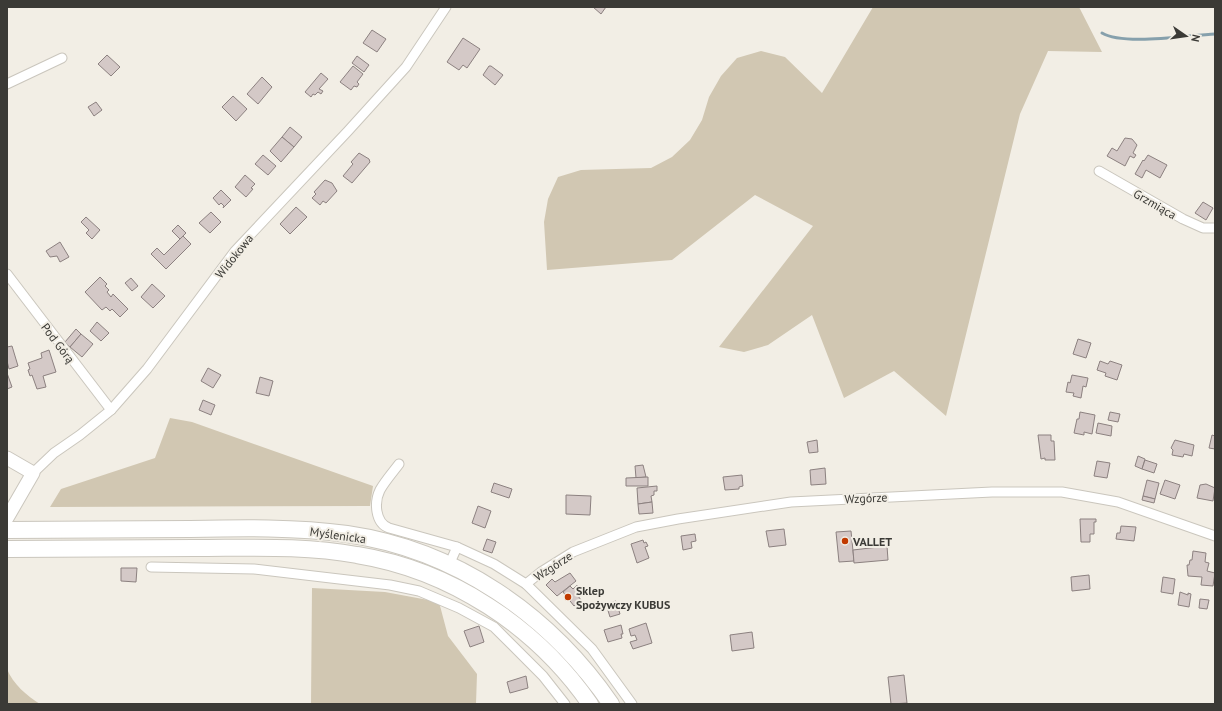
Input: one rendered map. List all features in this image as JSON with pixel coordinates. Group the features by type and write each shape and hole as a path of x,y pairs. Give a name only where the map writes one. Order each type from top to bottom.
{"highway":[{"name":"Myślenicka","path":"7,530 242,528 304,530 348,534 384,542 420,553 449,565 507,598 550,632 584,668 611,704"},
{"name":"Myślenicka","path":"7,549 255,548 311,550 358,555 393,563 457,588 510,621 552,658 590,704"}],"street":[{"name":"Widokowa","path":"33,473 54,452 80,435 111,410 147,370 235,251 406,67 446,7"},
{"path":"7,84 62,58"},
{"name":"Grzmiąca","path":"1099,171 1183,219 1203,228 1215,228"},
{"name":"Pod Górą","path":"7,274 111,410"},
{"path":"7,458 33,473 7,518"},
{"path":"399,464 378,495 377,514 381,523 389,528 457,547 494,564 526,584 592,649 632,704"},
{"name":"Wzgórze","path":"526,584 541,572 573,552 636,527 694,516 791,502 992,492 1062,492 1118,502 1215,536"},
{"path":"449,565 457,547"},
{"path":"151,567 254,569 390,584 419,591 459,608 494,628 543,676 565,704"},
{"path":"550,632 561,617"}],"shaded area":[{"path":"873,7 1079,7 1102,52 1048,51 1020,114 946,416 894,371 844,398 812,315 768,345 744,352 719,347 813,226 755,195 672,260 547,270 544,222 548,199 558,177 581,170 651,168 672,157 690,140 702,120 709,97 721,76 737,58 761,51 785,57 822,93"},
{"path":"170,418 192,422 373,486 370,506 50,507 61,489 155,458"},
{"path":"312,588 385,592 439,602 448,636 477,674 476,704 311,704"},
{"path":"7,669 13,680 21,689 40,704 7,704"}],"building":[{"path":"593,7 606,7 601,14"},
{"path":"372,30 386,39 377,52 363,43"},
{"path":"463,38 480,49 467,68 463,65 459,70 447,62"},
{"path":"107,55 120,67 111,76 98,64"},
{"path":"357,56 369,65 364,72 352,63"},
{"path":"353,66 363,74 357,82 359,84 357,87 354,86 351,90 340,82"},
{"path":"489,66 503,75 495,85 483,75"},
{"path":"321,73 328,79 319,89 323,91 321,94 318,92 315,95 313,94 311,97 305,92"},
{"path":"262,77 272,87 258,104 247,94"},
{"path":"233,96 247,109 236,121 222,107"},
{"path":"96,102 102,110 94,116 88,107"},
{"path":"290,127 302,137 294,147 282,137"},
{"path":"282,137 294,147 281,162 270,151"},
{"path":"1125,138 1132,139 1137,145 1133,153 1136,155 1134,158 1130,156 1125,166 1107,156 1112,148 1117,151"},
{"path":"359,153 369,159 370,162 352,183 343,176 353,164 351,162"},
{"path":"263,155 276,166 268,175 255,164"},
{"path":"1148,155 1167,165 1160,178 1146,170 1142,178 1135,174 1143,160 1144,161"},
{"path":"245,175 255,184 251,188 253,189 246,197 235,187"},
{"path":"325,180 332,183 337,191 326,203 323,201 320,205 312,198 316,194 314,192"},
{"path":"221,190 231,200 223,208 224,206 221,203 219,205 213,198"},
{"path":"1203,202 1213,208 1206,220 1195,213"},
{"path":"296,207 307,217 290,234 280,224"},
{"path":"211,212 221,222 210,233 199,223"},
{"path":"86,217 100,230 92,239 86,233 89,230 81,222"},
{"path":"178,225 186,233 180,239 172,231"},
{"path":"183,236 191,244 166,269 151,254 157,248 164,255"},
{"path":"60,242 69,257 60,262 57,256 50,257 46,251"},
{"path":"100,277 107,284 105,286 109,290 107,292 111,297 113,294 128,309 120,317 112,309 110,311 106,307 102,310 85,292"},
{"path":"131,278 138,286 132,291 125,283"},
{"path":"152,284 165,296 153,308 141,297"},
{"path":"97,322 109,333 101,341 90,331"},
{"path":"76,329 81,334 70,347 65,342"},
{"path":"81,334 93,344 82,357 70,347"},
{"path":"1078,339 1091,343 1086,358 1073,354"},
{"path":"12,346 18,366 9,369 7,361 7,347"},
{"path":"49,350 56,372 43,376 46,387 37,389 32,375 30,376 28,363 42,358 41,353"},
{"path":"1100,361 1108,364 1110,361 1122,365 1117,380 1105,376 1106,373 1097,370"},
{"path":"208,368 221,375 213,388 201,381"},
{"path":"7,373 12,387 7,389"},
{"path":"1072,375 1088,378 1086,387 1083,386 1081,398 1073,396 1074,393 1066,392 1068,382 1070,383"},
{"path":"260,377 273,381 269,396 256,393"},
{"path":"203,400 215,405 211,415 199,410"},
{"path":"1080,412 1095,415 1092,434 1084,432 1084,435 1074,433"},
{"path":"1110,412 1120,414 1118,422 1108,420"},
{"path":"1098,423 1112,426 1111,436 1096,433"},
{"path":"1038,435 1051,435 1051,441 1054,441 1055,460 1045,460 1045,458 1041,459"},
{"path":"1212,435 1215,436 1215,449 1209,448"},
{"path":"817,440 818,452 809,453 807,442"},
{"path":"1175,440 1194,445 1192,456 1184,454 1183,457 1172,455 1173,450 1171,448"},
{"path":"1138,456 1145,459 1142,469 1135,466"},
{"path":"1145,460 1157,464 1154,473 1142,469"},
{"path":"1097,461 1110,463 1107,478 1094,476"},
{"path":"643,465 646,477 636,478 635,466"},
{"path":"825,468 826,484 811,485 810,470"},
{"path":"742,475 743,486 739,487 739,489 725,490 723,477"},
{"path":"648,477 648,486 626,486 626,478"},
{"path":"1147,480 1159,483 1155,499 1143,496"},
{"path":"1165,480 1180,485 1175,499 1160,494"},
{"path":"494,483 512,489 509,498 491,492"},
{"path":"1206,484 1215,488 1213,501 1197,498 1200,485"},
{"path":"657,486 657,491 654,491 654,495 651,496 652,502 638,504 637,488"},
{"path":"566,495 591,496 590,515 566,514"},
{"path":"1143,496 1155,499 1154,503 1142,500"},
{"path":"652,502 653,513 639,514 638,504"},
{"path":"478,506 491,511 485,528 472,523"},
{"path":"1080,519 1096,519 1096,522 1094,522 1094,534 1090,534 1090,542 1081,542"},
{"path":"1121,526 1136,527 1134,541 1116,539 1117,533 1120,533"},
{"path":"784,529 786,545 769,547 766,531"},
{"name":"VALLET","path":"851,531 854,561 839,562 836,532"},
{"path":"695,534 696,541 691,542 692,548 683,550 681,536"},
{"path":"487,539 496,542 492,553 483,550"},
{"path":"643,540 648,546 645,547 649,558 637,563 631,544"},
{"path":"887,546 888,560 854,563 853,550"},
{"path":"1193,551 1206,553 1205,562 1209,563 1207,571 1215,573 1213,586 1201,585 1202,577 1188,576 1187,565 1189,565 1190,560 1192,560"},
{"path":"121,568 137,568 136,582 121,581"},
{"path":"570,573 576,581 557,596 546,585 552,579 555,582"},
{"path":"1089,575 1090,589 1072,591 1071,577"},
{"path":"1163,577 1175,579 1173,594 1161,592"},
{"path":"577,585 583,593 578,596 581,600 574,606 563,592 570,586 573,589"},
{"path":"1180,592 1188,595 1188,593 1191,594 1189,607 1178,605"},
{"path":"1200,599 1209,600 1207,609 1199,608"},
{"path":"616,601 620,614 610,617 606,604"},
{"path":"646,623 652,643 633,649 630,642 637,640 635,635 631,636 629,629"},
{"path":"621,625 623,634 621,634 622,638 608,642 604,630"},
{"path":"479,626 484,642 470,647 464,631"},
{"path":"752,632 754,648 732,651 730,635"},
{"path":"904,675 907,703 891,704 888,677"},
{"path":"526,676 528,688 510,693 507,682"}],"waterway":[{"path":"1102,33 1112,37 1125,39 1157,39 1215,34"}],"place":[{"name":"VALLET","path":"845,541"},
{"name":"Sklep Spożywczy KUBUS","path":"568,597"}]}
